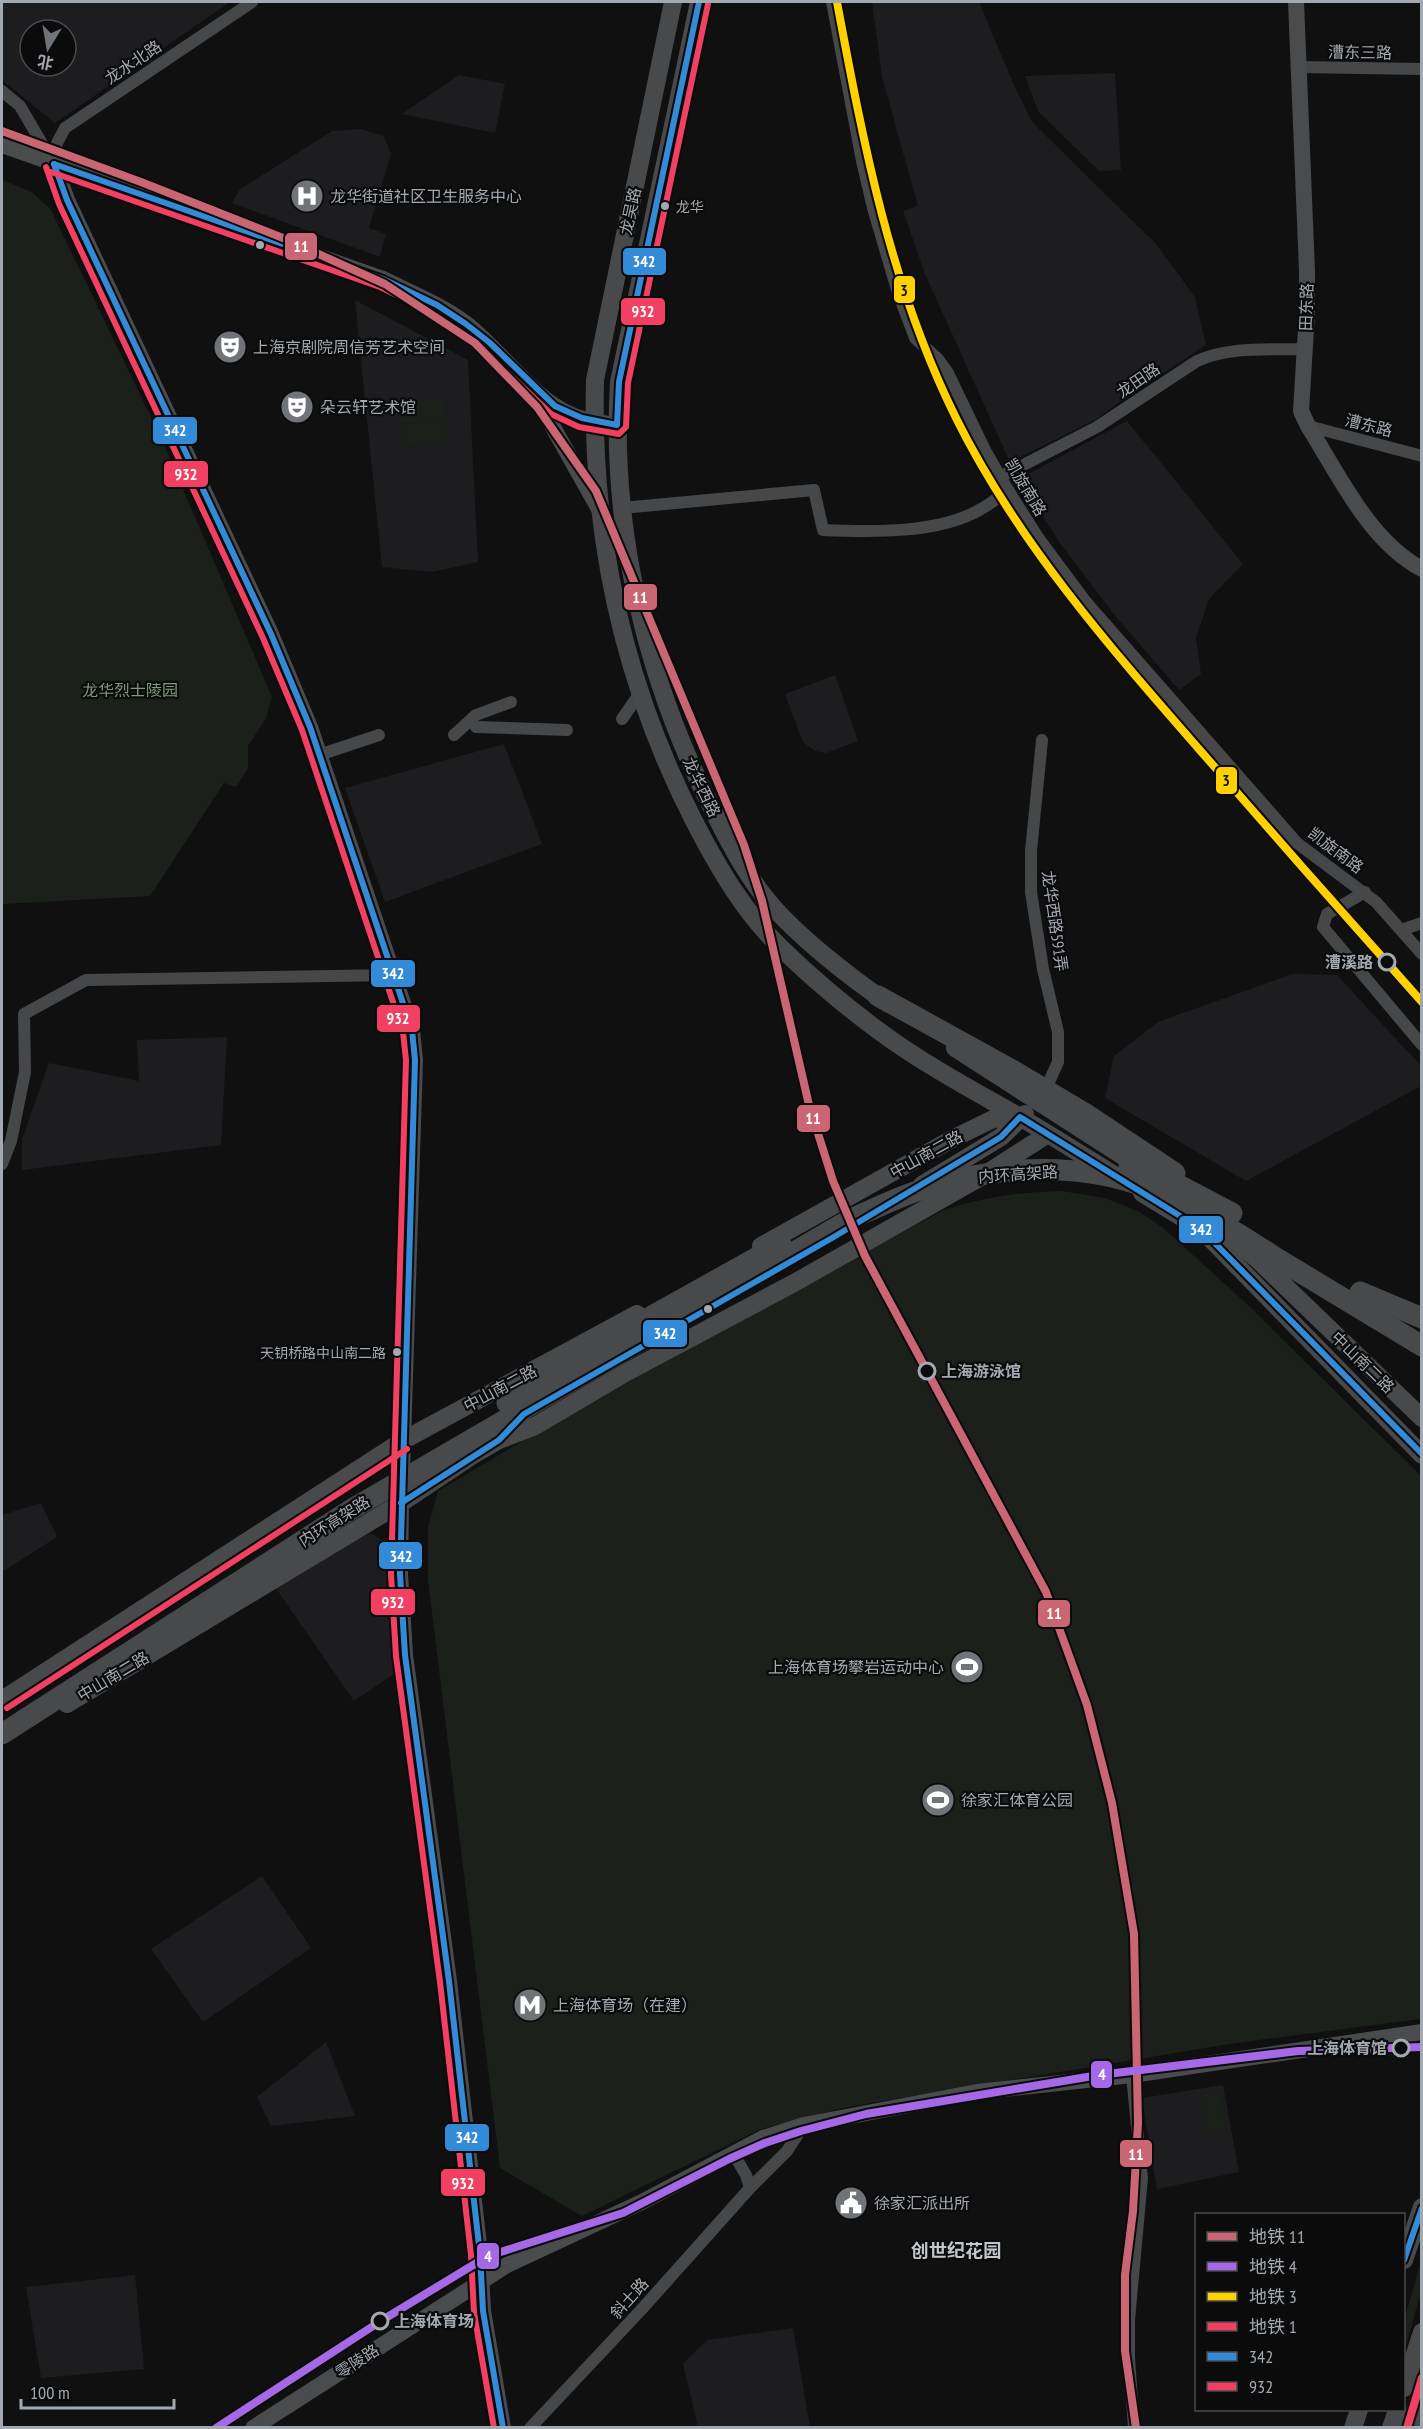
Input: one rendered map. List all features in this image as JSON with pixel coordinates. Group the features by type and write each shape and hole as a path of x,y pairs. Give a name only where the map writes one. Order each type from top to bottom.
{"highway":[{"path":"878,996 1014,1071 1086,1114 1235,1215"},
{"name":"内环高架路","path":"2,1720 351,1497 602,1346 842,1209 921,1175 974,1163 1050,1157 1074,1158 1146,1171 1201,1195 1422,1330"},
{"name":"内环高架路","path":"2,1734 351,1509 849,1220 922,1189 983,1174 1048,1170 1076,1171 1135,1183 1197,1210 1422,1346"},
{"path":"499,1440 533,1416 767,1277 783,1259"},
{"path":"1360,1292 1422,1318"},
{"path":"1412,2427 1422,2395"}],"main road":[{"name":"龙吴路","path":"594,422 595,380 673,2"},
{"name":"龙吴路","path":"616,425 619,382 699,2"},
{"name":"龙华西路","path":"594,422 599,509 623,636 649,723 684,802 720,871 750,916 819,982 880,1032 975,1092 1020,1117"},
{"name":"龙华西路","path":"616,425 622,508 631,572 671,719 705,795 734,852 768,901 795,930 878,996 987,1070 1040,1101"},
{"name":"中山南二路","path":"499,1440 524,1414 832,1238 1001,1137 1020,1117 1040,1101 1168,1185 1239,1244 1422,1418"},
{"name":"中山南二路","path":"2,1700 402,1441 701,1279 954,1138 993,1119 1020,1117 1202,1229 1422,1455"},
{"name":"中山南二路","path":"2,1743 401,1503 499,1440 536,1426 625,1373 794,1283 981,1176 1048,1134"},
{"path":"1405,2257 1422,2207"},
{"path":"1405,2385 1422,2332"},
{"path":"1353,2427 1358,2411"},
{"path":"1391,2427 1396,2411"}],"street":[{"name":"龙水北路","path":"54,164 57,143 65,128 252,2"},
{"name":"凯旋南路","path":"832,2 862,161 898,293 915,338 938,359 948,373 965,411 1008,490 1053,559 1086,602 1297,843 1324,865 1365,892 1422,954"},
{"name":"田东路","path":"1296,2 1307,272 1301,404 1303,419 1378,533 1394,550 1422,568"},
{"name":"漕东三路","path":"1298,67 1422,69"},
{"path":"2,92 20,106 54,164 67,200 271,634 319,755 412,1030 415,1060 402,1441 400,1574 405,1655 449,1981 483,2311 503,2427"},
{"path":"2,145 383,279 437,305 466,324 490,343 555,406 594,422 616,425"},
{"name":"龙田路","path":"1000,477 1097,427 1197,361 1211,355 1228,352 1304,349"},
{"path":"527,381 599,509"},
{"name":"漕东路","path":"1308,426 1422,456"},
{"path":"622,508 813,490 823,530 897,532 967,516 1008,490"},
{"path":"622,719 640,693"},
{"path":"454,735 476,715 511,702"},
{"path":"476,728 567,730"},
{"path":"319,755 379,735"},
{"name":"龙华西路591弄","path":"1040,1101 1058,1062 1058,1032 1044,969 1031,892 1031,851 1042,740"},
{"name":"凯旋南路","path":"1365,892 1327,914 1323,922 1324,932 1422,1045"},
{"path":"1401,930 1422,923"},
{"path":"2,1164 12,1141 25,1072 24,1014 86,980 393,975"},
{"name":"零陵路","path":"253,2427 507,2265 642,2202 763,2138 804,2125 977,2092 1132,2075 1422,2032"},
{"path":"1132,2075 1142,2178 1129,2329 1134,2427"},
{"name":"斜土路","path":"530,2427 641,2310 750,2188 787,2151 804,2125"},
{"path":"733,2153 746,2175 750,2188"}],"shaded area":[{"path":"2,2 230,2 55,123 2,80"},
{"path":"872,2 979,2 1032,122 1156,244 1195,297 1206,345 1098,418 1010,462 925,274 903,211 918,206 882,77"},
{"path":"1115,73 1121,170 1099,171 1038,111 1025,76"},
{"path":"459,75 505,84 495,133 402,114"},
{"name":"龙华街道社区卫生服务中心","path":"360,129 384,136 391,154 369,228 386,234 380,257 232,203 239,190 332,131"},
{"path":"355,300 468,360 478,562 432,572 382,567"},
{"path":"1127,421 1243,564 1209,599 1196,638 1201,674 1179,690 1113,613 1060,543 1019,479"},
{"path":"835,675 858,741 826,753 815,751 803,742 785,694"},
{"path":"504,744 542,844 385,902 345,788"},
{"path":"1292,974 1337,975 1421,1066 1421,1086 1246,1181 1105,1098 1114,1056 1158,1022"},
{"path":"227,1037 221,1145 22,1170 22,1139 49,1063 139,1081 137,1040"},
{"path":"41,1503 57,1537 2,1572 2,1515"},
{"path":"371,1533 390,1546 397,1672 354,1701 275,1587 346,1543"},
{"path":"262,1876 311,1948 203,2022 151,1949"},
{"path":"326,2042 355,2116 271,2126 257,2097"},
{"path":"1223,2085 1239,2172 1157,2189 1142,2098"},
{"path":"135,2275 144,2369 41,2378 26,2287"},
{"path":"793,2328 810,2427 698,2427 683,2364 707,2340"}],"green space":[{"name":"龙华烈士陵园","path":"2,180 32,192 51,210 162,440 272,697 266,718 248,746 248,768 236,787 224,783 150,896 2,904"},
{"path":"444,398 445,420 401,423 399,401"},
{"path":"446,421 447,443 403,446 401,424"},
{"name":"徐家汇体育公园","path":"1062,1191 1105,1198 1138,1211 1162,1227 1247,1304 1421,1476 1421,2019 1236,2043 847,2107 761,2129 582,2216 500,2168 428,1580 428,1527 438,1491 663,1358 944,1210 1002,1196"},
{"path":"1220,2092 1226,2132 1206,2135 1199,2095"},
{"path":"1421,2261 1421,2292 1405,2348 1405,2317"}],"metro line":[{"name":"3","path":"837,2 869,162 896,266 933,368 980,463 1036,549 1098,631 1422,1002"},
{"name":"11","path":"2,131 141,182 283,238 385,284 475,343 537,407 596,491 744,845 762,901 809,1105 833,1181 865,1256 1046,1592 1087,1705 1112,1803 1134,1934 1138,2123 1133,2211 1125,2275 1125,2351 1136,2428"},
{"name":"4","path":"216,2428 384,2319 488,2256 623,2213 729,2159 765,2143 801,2131 866,2114 1099,2075 1298,2051 1422,2047"},
{"name":"1","path":"1407,2428 1422,2378"}],"transit line":[{"name":"342","path":"54,164 383,279 437,305 466,324 490,343 555,406 582,418 617,425 619,382 699,2"},
{"name":"932","path":"51,172 380,287 433,313 461,331 551,414 579,427 619,434 626,427 628,383 708,4"},
{"name":"342","path":"54,164 67,200 271,634 310,727 412,1030 415,1060 400,1574 405,1655 449,1981 480,2254 483,2311 503,2428"},
{"name":"932","path":"46,167 59,204 263,638 302,730 403,1032 406,1060 391,1574 396,1656 440,1982 471,2255 474,2313 494,2428"},
{"name":"342","path":"401,1503 499,1440 524,1414 832,1238 1001,1137 1020,1117 1201,1229 1422,1454"},
{"name":"932","path":"7,1708 407,1449"},
{"name":"342","path":"1405,2257 1422,2208"}],"place":[{"name":"龙华街道社区卫生服务中心","path":"307,196"},
{"name":"龙华","path":"665,206"},
{"name":"上海京剧院周信芳艺术空间","path":"230,347"},
{"name":"朵云轩艺术馆","path":"297,407"},
{"name":"漕溪路","path":"1387,962"},
{"name":"天钥桥路中山南二路","path":"397,1352"},
{"name":"上海游泳馆","path":"927,1371"},
{"name":"上海体育场攀岩运动中心","path":"967,1667"},
{"name":"徐家汇体育公园","path":"938,1800"},
{"name":"上海体育场（在建）","path":"530,2005"},
{"name":"上海体育馆","path":"1401,2048"},
{"name":"徐家汇派出所","path":"851,2203"},
{"name":"上海体育场","path":"380,2321"}],"district":[{"name":"创世纪花园","path":"956,2251"}]}
